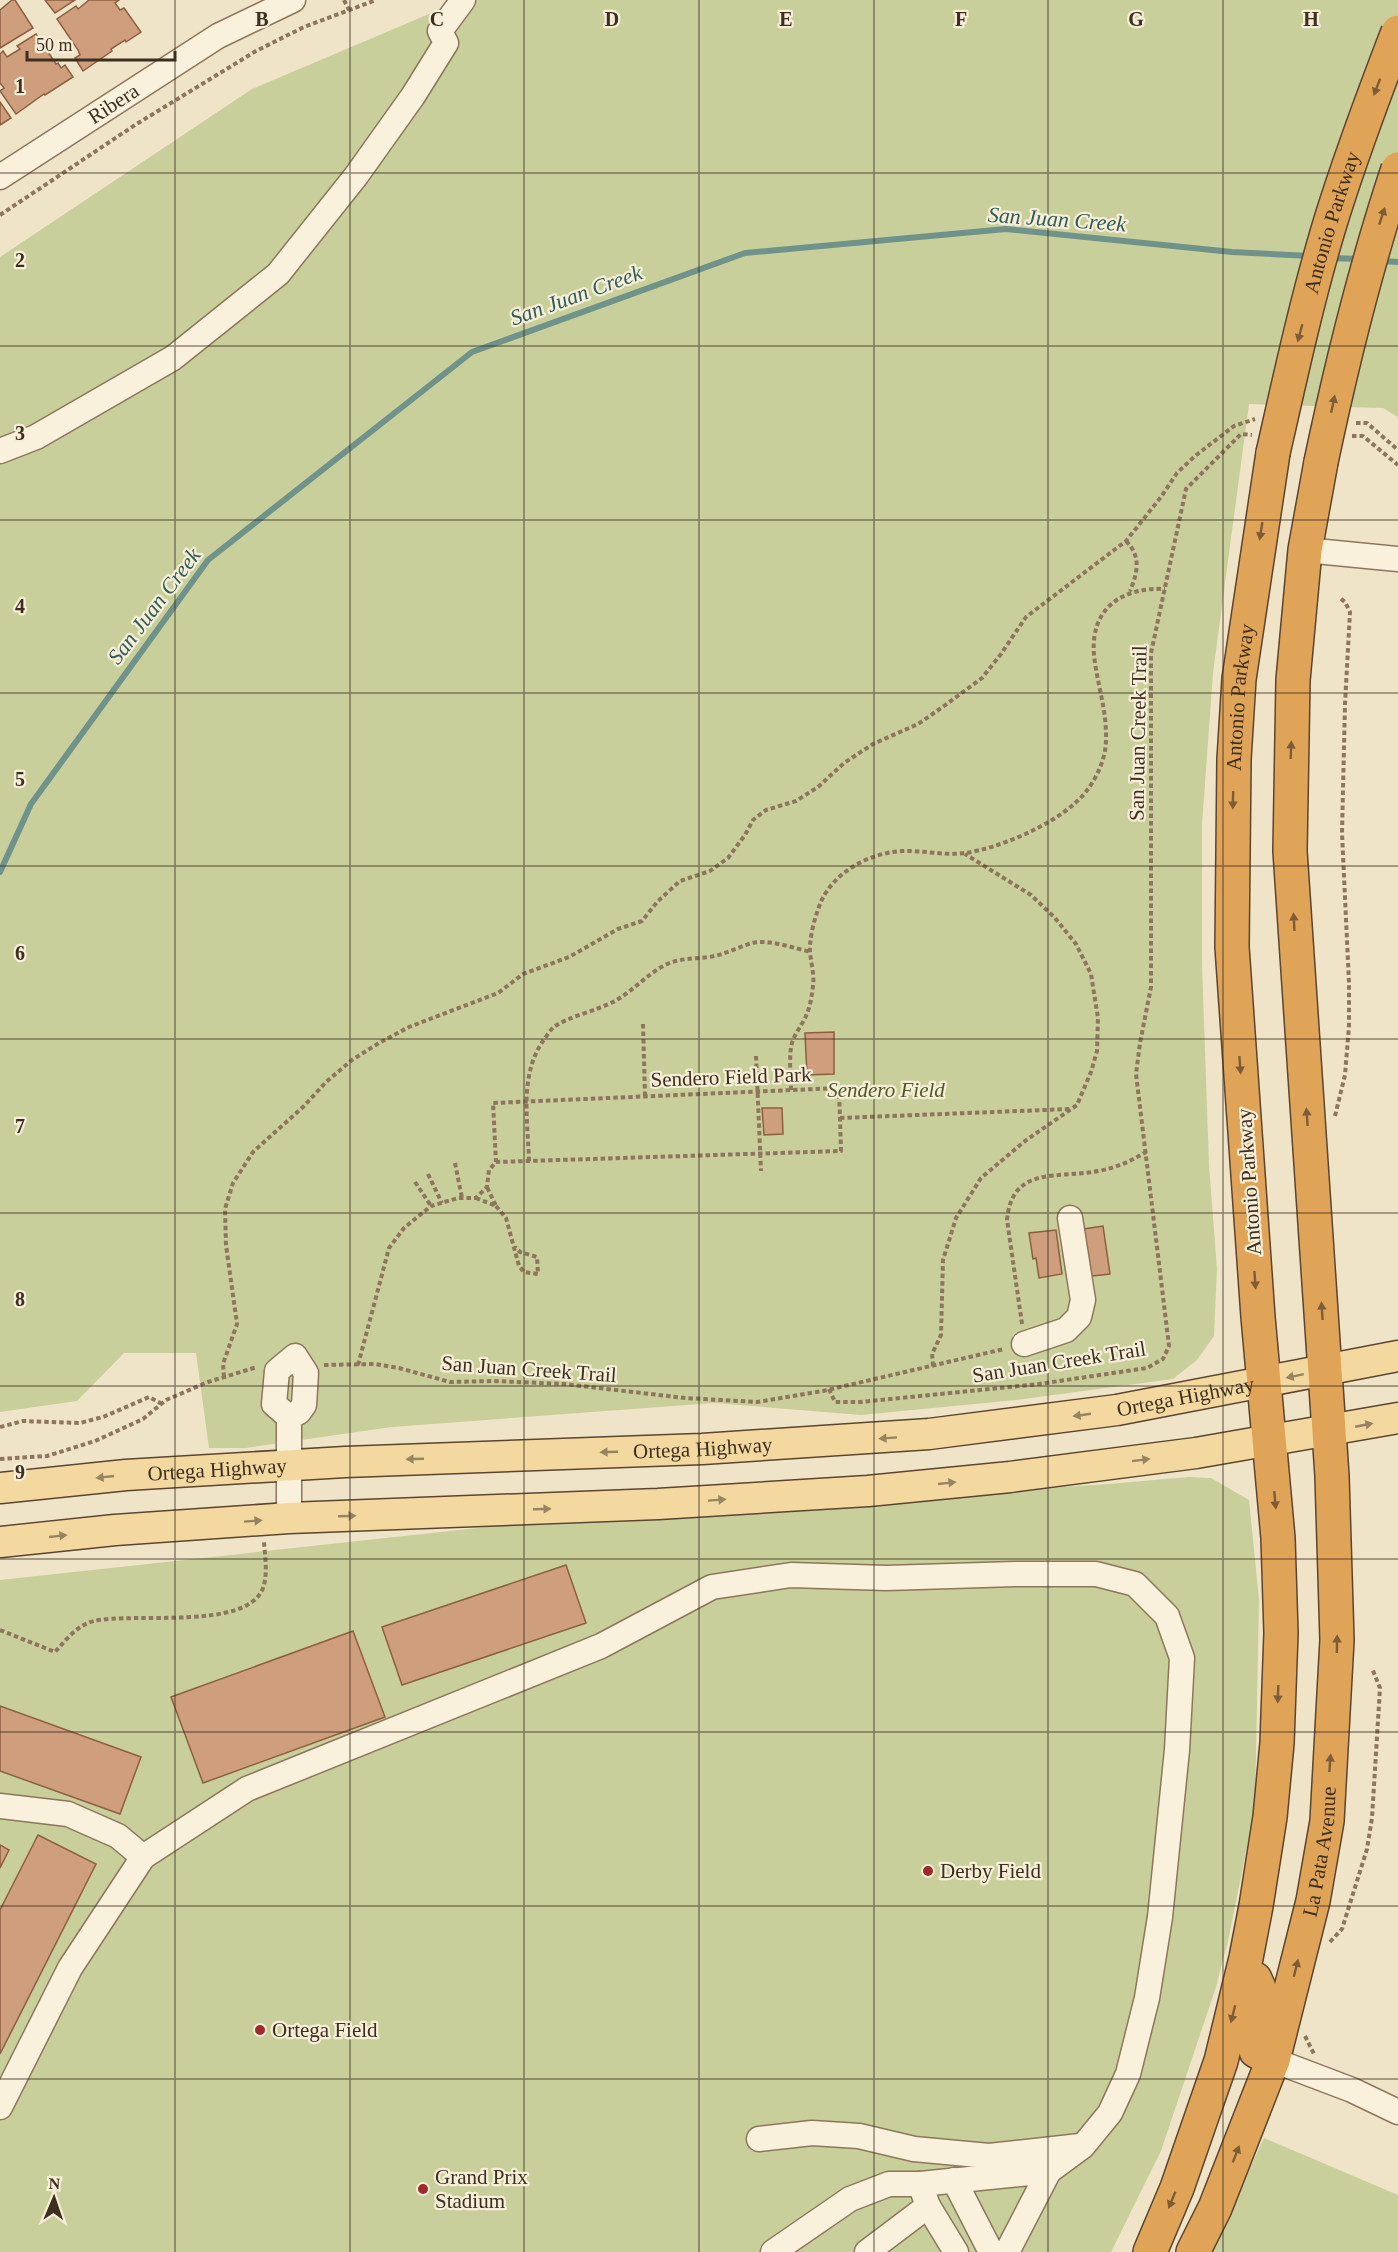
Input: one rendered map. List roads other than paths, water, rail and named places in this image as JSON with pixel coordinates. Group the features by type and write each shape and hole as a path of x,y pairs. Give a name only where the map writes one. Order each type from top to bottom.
{"highway":[{"name":"Antonio Parkway","path":"1269,1441 1232,947 1234,759 1239,679 1269,451 1328,230 1362,126 1398,32"},
{"path":"1329,1431 1290,851 1293,680 1305,550 1321,462 1347,342 1374,241 1398,168"},
{"path":"1269,451 1282,506 1293,532 1305,550"},
{"name":"La Pata Avenue","path":"1193,2252 1215,2208 1273,2060 1313,1901 1327,1821 1337,1640 1329,1431"},
{"path":"1150,2252 1177,2188 1221,2061 1246,1958 1270,1817 1281,1633 1278,1538 1269,1441"},
{"path":"1246,1958 1259,1988 1254,2026 1256,2051 1273,2060"}],"main road":[{"name":"Ortega Highway","path":"0,1488 126,1474 483,1456 702,1449 929,1434 1117,1410 1398,1356"},
{"path":"0,1542 115,1530 275,1519 658,1504 868,1491 1010,1477 1269,1441 1398,1418"}],"street":[{"name":"Ribera","path":"0,177 218,36 293,0"},
{"path":"0,451 36,437 173,358 278,274 356,176 413,96 446,43 440,31 464,0"},
{"path":"1305,550 1398,559"},
{"path":"1024,1344 1066,1330 1079,1317 1083,1300 1070,1218"},
{"path":"275,1519 289,1465 289,1417 274,1404 277,1371 292,1366"},
{"path":"1,2104 70,1968 143,1857 247,1789 602,1646 712,1587 791,1575 886,1578 1096,1574 1135,1584 1167,1616 1182,1658 1177,1750 1160,1917 1147,1998 1128,2074 1110,2113 1083,2146 1049,2171 1007,2252"},
{"path":"0,1806 68,1815 118,1836 143,1857"},
{"path":"1273,2060 1352,2090 1398,2112"},
{"path":"759,2139 801,2133 824,2133 859,2136 915,2149 989,2156 1083,2146"},
{"path":"867,2252 924,2195 954,2180 1049,2171"},
{"path":"954,2180 991,2252"},
{"path":"773,2252 850,2199 889,2184 924,2195 956,2252"}],"waterway":[{"name":"San Juan Creek","path":"0,872 31,804 208,560 472,352 745,253 1006,229 1232,252 1311,256"},
{"name":"San Juan Creek","path":"1330,258 1361,259"},
{"name":"San Juan Creek","path":"1381,261 1398,262"}],"place":[{"name":"Derby Field","path":"928,1871"},
{"name":"Ortega Field","path":"260,2030"},
{"name":"Grand Prix Stadium","path":"423,2189"}],"park label":[{"name":"Sendero Field","path":"886,1090"}]}
